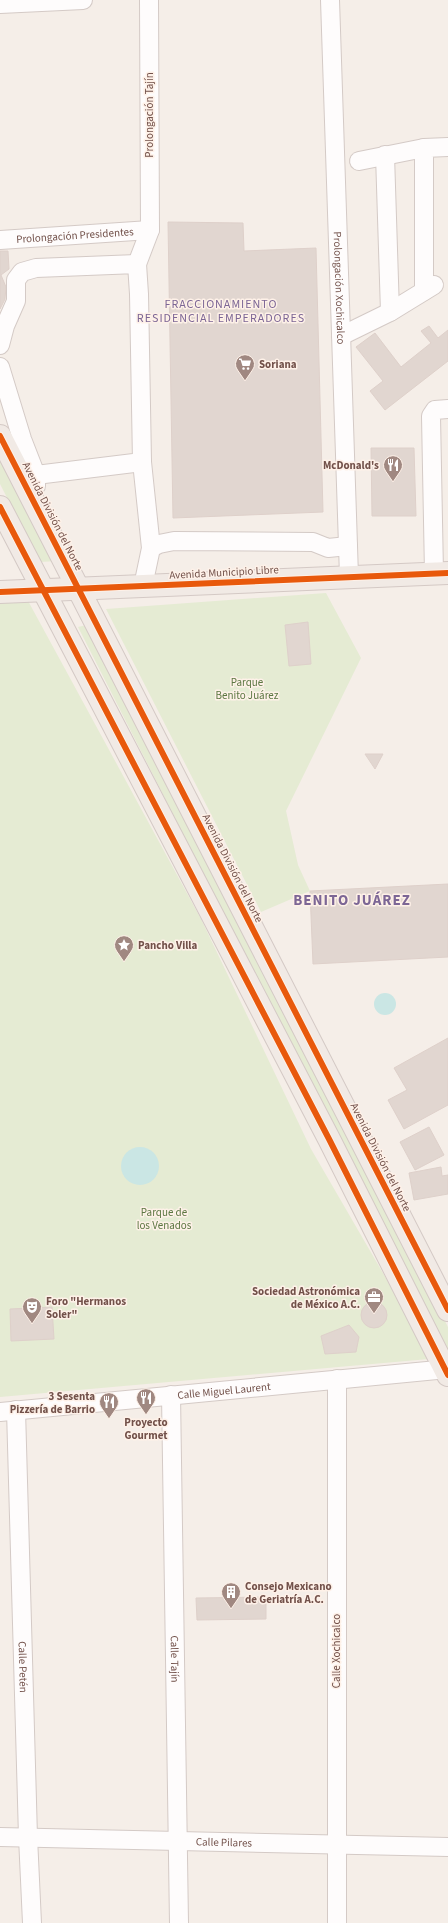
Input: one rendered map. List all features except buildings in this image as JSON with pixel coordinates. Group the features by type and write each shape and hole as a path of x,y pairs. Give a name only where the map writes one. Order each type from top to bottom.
{"main road":[{"name":"Avenida División del Norte","path":"0,436 448,1310"},
{"path":"0,507 329,1139 447,1371"},
{"name":"Avenida Municipio Libre","path":"0,592 441,573"}],"street":[{"path":"0,4 83,0"},
{"name":"Prolongación Tajín","path":"149,0 150,230"},
{"name":"Prolongación Xochicalco","path":"330,0 349,576"},
{"path":"359,161 424,148 448,147"},
{"path":"341,336 390,312 429,288 424,148"},
{"path":"385,155 390,312"},
{"path":"143,586 151,548 142,462 139,294 136,264 150,230"},
{"name":"Prolongación Presidentes","path":"0,240 150,230"},
{"path":"0,345 5,326 16,301 16,280 22,272 36,268 136,264"},
{"path":"0,367 22,439 36,475 36,485 32,498"},
{"path":"441,573 431,416 435,410 448,409"},
{"path":"36,475 142,462"},
{"path":"151,548 159,544 174,541 313,542 328,548 348,540"},
{"name":"Calle Miguel Laurent","path":"8,1411 336,1379 447,1371"},
{"name":"Calle Xochicalco","path":"336,1379 337,1923"},
{"name":"Calle Tajín","path":"170,1395 176,1841 179,1923"},
{"name":"Calle Petén","path":"8,1411 32,1923"},
{"name":"Calle Pilares","path":"0,1837 448,1847"}],"green space":[{"path":"0,448 58,561 40,562 0,484"},
{"name":"Parque Benito Juárez","path":"326,593 361,658 286,811 298,865 310,891 261,912 106,609"},
{"name":"Parque de los Venados","path":"27,599 201,919 311,1149 387,1280 429,1359 0,1397 0,601"},
{"path":"87,625 448,1327 448,1352 446,1352 78,627"}],"water":[{"path":"385,993 389,994 395,1000 395,1008 389,1014 385,1015 381,1014 375,1008 374,1004 375,1000 381,994"},
{"path":"136,1147 144,1147 154,1152 158,1159 158,1173 154,1180 144,1185 136,1185 126,1180 124,1177 121,1170 121,1162 126,1152 129,1150"}],"cycle path":[{"path":"0,436 448,1310"},
{"path":"0,507 329,1139 448,1375"},
{"path":"0,592 448,573"}],"place":[{"name":"Soriana","path":"245,381"},
{"name":"McDonald's","path":"393,482"},
{"name":"Pancho Villa","path":"124,962"},
{"name":"Sociedad Astronómica de México A.C.","path":"374,1314"},
{"name":"Foro \"Hermanos Soler\"","path":"32,1324"},
{"name":"Proyecto Gourmet","path":"146,1415"},
{"name":"3 Sesenta Pizzería de Barrio","path":"109,1419"},
{"name":"Consejo Mexicano de Geriatría A.C.","path":"231,1609"}],"district":[{"name":"FRACCIONAMIENTO RESIDENCIAL EMPERADORES","path":"221,311"},
{"name":"BENITO JUÁREZ","path":"352,900"}]}
